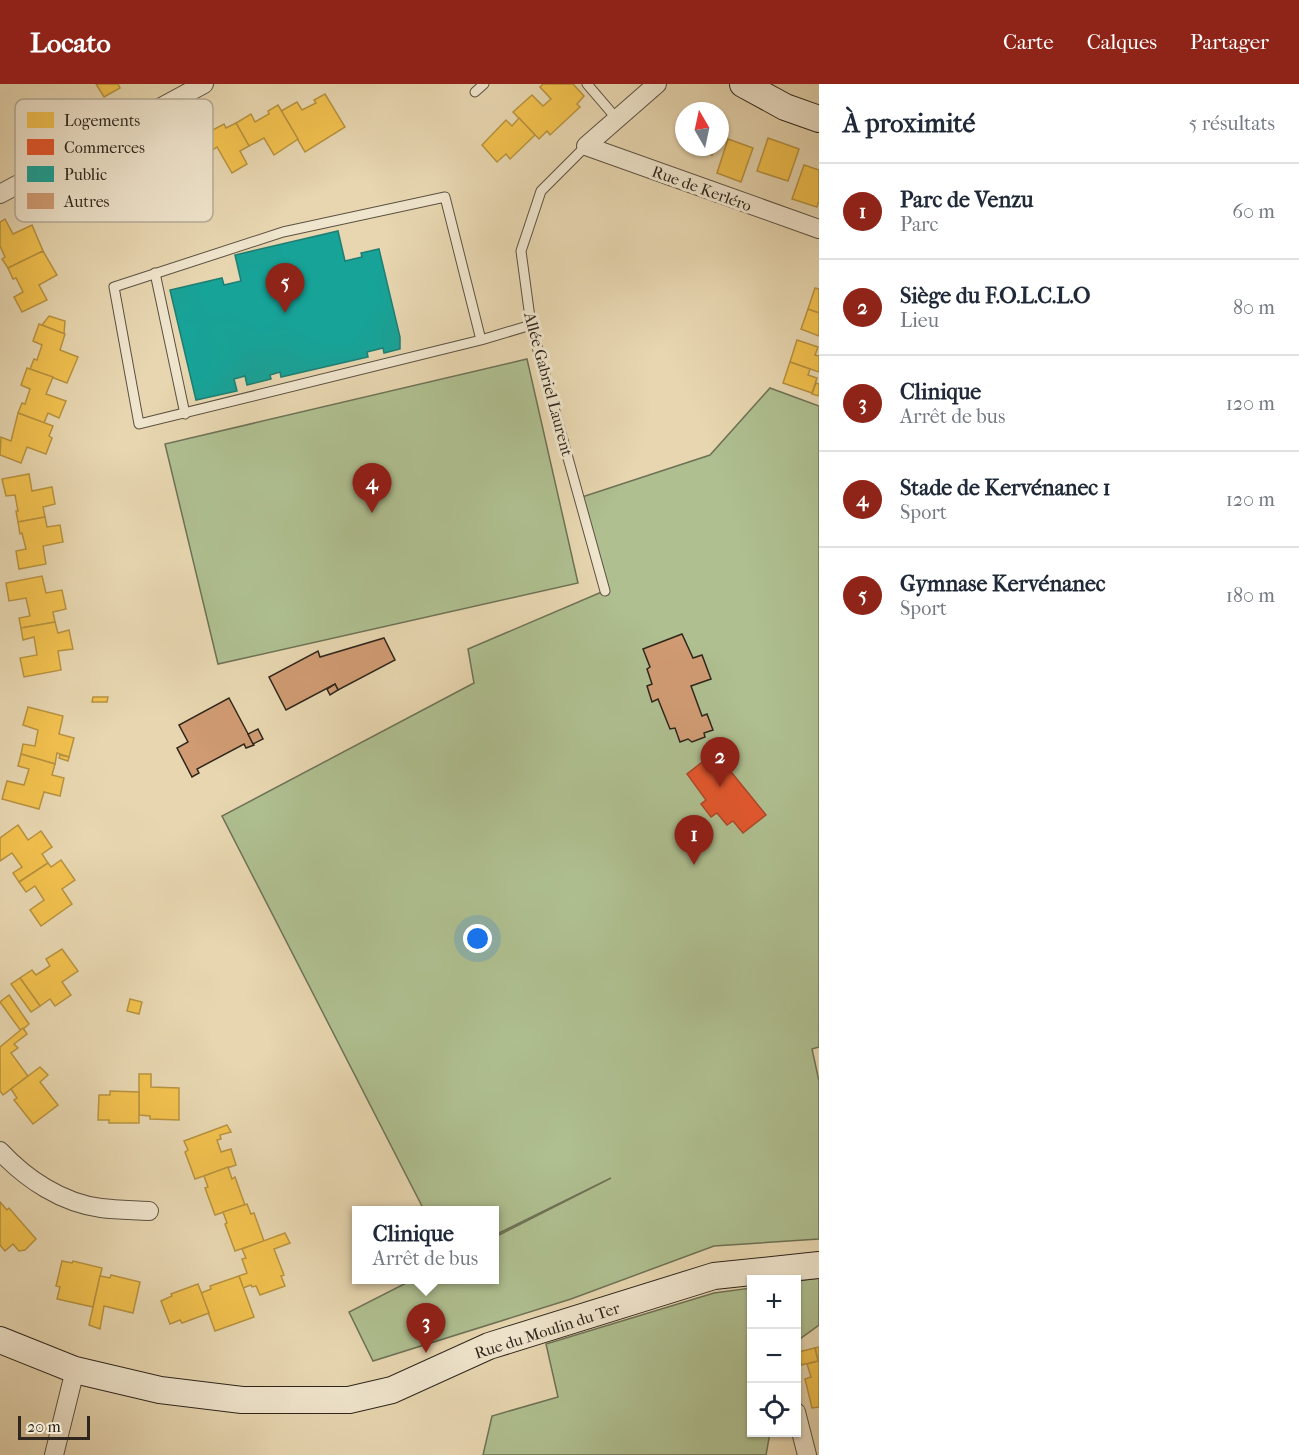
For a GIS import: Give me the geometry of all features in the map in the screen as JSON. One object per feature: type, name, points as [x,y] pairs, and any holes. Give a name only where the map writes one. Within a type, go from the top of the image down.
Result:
[{"type":"street","points":[[176,99],[204,84]]},
{"type":"street","name":"Allée Gabriel Laurent","points":[[586,146],[657,84]]},
{"type":"street","points":[[743,84],[785,107],[819,119]]},
{"type":"street","name":"Rue de Kerléro","points":[[586,146],[819,229]]},
{"type":"street","points":[[0,194],[15,186]]},
{"type":"street","points":[[0,1151],[14,1167],[56,1195],[100,1208],[149,1211]]},
{"type":"street","name":"Rue du Moulin du Ter","points":[[0,1340],[75,1370],[160,1390],[242,1400],[349,1400],[392,1390],[489,1346],[714,1276],[819,1265]]},
{"type":"street","points":[[54,1455],[75,1370]]},
{"type":"street","points":[[801,1432],[807,1455]]},
{"type":"lane","points":[[475,92],[484,84]]},
{"type":"lane","points":[[587,84],[617,119]]},
{"type":"lane","name":"Allée Gabriel Laurent","points":[[586,146],[541,191],[521,251],[531,325],[604,591]]},
{"type":"lane","points":[[481,340],[445,197],[284,232],[114,286],[139,424],[481,340],[531,325]]},
{"type":"lane","points":[[155,273],[185,414]]},
{"type":"green space","points":[[527,359],[578,583],[218,664],[165,444]]},
{"type":"green space","points":[[770,388],[819,406],[819,1047],[812,1049],[819,1081],[819,1239],[714,1246],[571,1299],[373,1361],[349,1312],[404,1284],[499,1284],[499,1235],[611,1178],[499,1233],[499,1206],[422,1206],[222,816],[474,683],[468,649],[604,591],[579,498],[710,455]]},
{"type":"green space","points":[[819,1278],[819,1325],[801,1338],[801,1329],[801,1280]]},
{"type":"green space","points":[[747,1289],[747,1437],[769,1437],[766,1455],[483,1455],[492,1416],[558,1397],[546,1344],[714,1293]]},
{"type":"building: Logements","points":[[96,84],[118,84],[120,88],[104,97]]},
{"type":"building: Logements","points":[[543,84],[573,84],[584,96],[577,104],[580,107],[550,135],[547,131],[539,139],[513,112],[532,95],[543,106],[551,99],[540,87]]},
{"type":"building: Logements","points":[[325,94],[345,127],[305,152],[281,111],[297,102],[302,110],[316,103],[314,100]]},
{"type":"building: Logements","points":[[278,105],[298,139],[274,155],[264,138],[249,146],[236,123],[251,114],[255,122],[269,114],[268,111]]},
{"type":"building: Logements","points":[[519,118],[535,135],[510,159],[506,154],[497,162],[482,145],[506,120],[512,126]]},
{"type":"building: Logements","points":[[236,123],[249,146],[240,151],[247,164],[232,173],[217,147],[213,150],[213,130],[224,124],[226,128]]},
{"type":"building: Logements","points":[[768,138],[799,149],[788,181],[757,171]]},
{"type":"building: Logements","points":[[729,139],[753,148],[741,182],[717,173],[722,156],[729,156]]},
{"type":"building: Logements","points":[[804,165],[819,170],[817,207],[792,199]]},
{"type":"building: Logements","points":[[5,219],[13,234],[32,225],[43,251],[8,268],[2,259],[5,257],[0,246],[0,222]]},
{"type":"building: Logements","points":[[43,251],[57,275],[39,285],[47,300],[22,312],[14,297],[23,292],[8,268]]},
{"type":"building: Logements","points":[[815,288],[819,289],[819,313],[808,309]]},
{"type":"building: Logements","points":[[808,309],[819,313],[819,336],[801,329]]},
{"type":"building: Logements","points":[[49,316],[65,321],[64,334],[42,325]]},
{"type":"building: Logements","points":[[39,324],[65,334],[60,350],[78,357],[67,383],[30,369],[34,359],[37,360],[42,345],[33,341]]},
{"type":"building: Logements","points":[[797,340],[818,347],[815,355],[819,356],[819,372],[790,362]]},
{"type":"building: Logements","points":[[790,362],[810,369],[808,375],[817,378],[812,393],[783,383]]},
{"type":"building: Logements","points":[[27,368],[53,377],[46,394],[66,401],[59,418],[48,413],[44,423],[18,413],[22,403],[25,404],[30,389],[21,385]]},
{"type":"building: Logements","points":[[816,383],[819,384],[819,396],[812,394]]},
{"type":"building: Logements","points":[[18,413],[53,426],[49,436],[52,438],[46,454],[27,447],[21,463],[0,455],[1,437],[11,441]]},
{"type":"building: Logements","points":[[29,474],[32,491],[52,487],[55,504],[43,507],[45,517],[18,522],[15,495],[6,496],[2,479]]},
{"type":"building: Logements","points":[[45,517],[47,527],[60,525],[63,542],[43,546],[46,564],[19,569],[16,551],[26,549],[18,522]]},
{"type":"building: Logements","points":[[42,576],[46,593],[62,590],[66,609],[53,612],[55,622],[21,628],[19,618],[30,616],[26,598],[9,601],[6,583]]},
{"type":"building: Logements","points":[[55,622],[58,633],[69,630],[73,649],[58,651],[61,670],[24,677],[20,658],[37,655],[34,637],[23,640],[21,628]]},
{"type":"building: Logements","points":[[93,697],[108,697],[107,702],[92,702]]},
{"type":"building: Logements","points":[[28,707],[63,716],[59,734],[74,738],[69,757],[57,753],[55,764],[21,754],[23,744],[35,746],[38,730],[23,725]]},
{"type":"building: Logements","points":[[21,754],[55,764],[52,775],[64,778],[60,796],[44,792],[39,809],[2,799],[7,781],[24,785],[29,769],[18,766]]},
{"type":"building: Logements","points":[[60,755],[69,757],[68,761],[59,758]]},
{"type":"building: Logements","points":[[18,825],[28,840],[41,831],[52,847],[42,854],[48,863],[19,882],[13,873],[22,867],[12,853],[0,861],[0,838]]},
{"type":"building: Logements","points":[[61,860],[75,880],[62,889],[72,904],[41,926],[30,910],[44,900],[35,886],[26,892],[19,882],[48,863],[51,867]]},
{"type":"building: Logements","points":[[62,949],[78,971],[62,982],[71,995],[55,1006],[50,999],[40,1006],[20,978],[32,970],[36,975],[50,966],[46,959]]},
{"type":"building: Logements","points":[[20,978],[40,1006],[31,1012],[11,984]]},
{"type":"building: Logements","points":[[9,995],[29,1024],[21,1031],[0,1002]]},
{"type":"building: Logements","points":[[130,999],[142,1002],[139,1014],[127,1011]]},
{"type":"building: Logements","points":[[23,1028],[27,1034],[14,1044],[18,1048],[11,1053],[28,1076],[3,1095],[0,1091],[0,1047]]},
{"type":"building: Logements","points":[[40,1067],[48,1075],[40,1082],[58,1105],[33,1124],[14,1100],[17,1098],[11,1089]]},
{"type":"building: Logements","points":[[139,1074],[151,1074],[151,1087],[179,1088],[179,1120],[150,1119],[150,1116],[139,1115]]},
{"type":"building: Logements","points":[[110,1091],[139,1092],[139,1123],[109,1123],[109,1120],[98,1120],[99,1095],[110,1095]]},
{"type":"building: Logements","points":[[227,1125],[231,1132],[220,1135],[221,1139],[217,1140],[221,1152],[231,1149],[236,1165],[195,1179],[185,1152],[188,1150],[184,1141]]},
{"type":"building: Logements","points":[[228,1167],[232,1179],[235,1177],[245,1205],[215,1215],[205,1188],[208,1187],[204,1176]]},
{"type":"building: Logements","points":[[0,1202],[7,1210],[9,1208],[36,1239],[25,1250],[19,1251],[13,1244],[5,1251],[0,1245]]},
{"type":"building: Logements","points":[[247,1204],[251,1214],[254,1213],[264,1241],[235,1251],[223,1212]]},
{"type":"building: Logements","points":[[285,1233],[290,1243],[274,1249],[284,1275],[281,1276],[285,1286],[260,1295],[256,1286],[243,1288],[239,1276],[247,1273],[242,1259],[246,1258],[242,1249]]},
{"type":"building: Logements","points":[[62,1261],[72,1263],[73,1261],[102,1268],[93,1307],[57,1299],[60,1287],[56,1286]]},
{"type":"building: Logements","points":[[111,1275],[140,1282],[133,1313],[104,1306],[100,1329],[89,1325],[100,1276],[110,1278]]},
{"type":"building: Logements","points":[[239,1276],[254,1317],[215,1331],[201,1293],[211,1289],[210,1286]]},
{"type":"building: Logements","points":[[198,1284],[209,1313],[182,1323],[180,1320],[170,1324],[161,1301],[172,1296],[171,1294]]},
{"type":"building: Logements","points":[[819,1347],[819,1407],[812,1408],[805,1379],[811,1377],[807,1364],[818,1361],[815,1348]]},
{"type":"building: Logements","points":[[815,1348],[818,1361],[801,1365],[801,1351]]},
{"type":"building: Commerces","points":[[715,752],[766,815],[743,833],[733,821],[727,825],[717,813],[711,817],[701,804],[706,800],[687,774]]},
{"type":"building: Public","points":[[338,231],[345,261],[362,257],[361,253],[379,249],[400,337],[400,349],[384,353],[383,348],[367,352],[368,357],[281,377],[280,372],[270,375],[271,379],[247,385],[245,376],[234,379],[237,391],[196,400],[170,290],[222,278],[224,285],[241,281],[235,255]]},
{"type":"building: Autres","points":[[682,634],[693,658],[702,655],[711,679],[691,686],[702,716],[707,714],[713,730],[704,733],[705,737],[692,742],[688,739],[680,742],[675,728],[670,729],[658,699],[652,702],[647,686],[652,684],[647,669],[650,667],[643,649]]},
{"type":"building: Autres","points":[[384,638],[395,660],[338,690],[335,684],[286,710],[269,677],[318,651],[320,657]]},
{"type":"building: Autres","points":[[335,684],[338,690],[330,695],[327,689]]},
{"type":"building: Autres","points":[[229,698],[254,745],[246,748],[244,744],[197,769],[199,773],[192,777],[177,748],[188,742],[179,725]]},
{"type":"building: Autres","points":[[258,729],[263,739],[253,744],[248,734]]},
{"type":"place","name":"Gymnase Kervénanec","points":[[285,313]]},
{"type":"place","name":"Stade de Kervénanec 1","points":[[372,513]]},
{"type":"place","name":"Siège du F.O.L.C.L.O","points":[[720,787]]},
{"type":"place","name":"Parc de Venzu","points":[[694,865]]},
{"type":"place","name":"Clinique","points":[[426,1353]]}]
